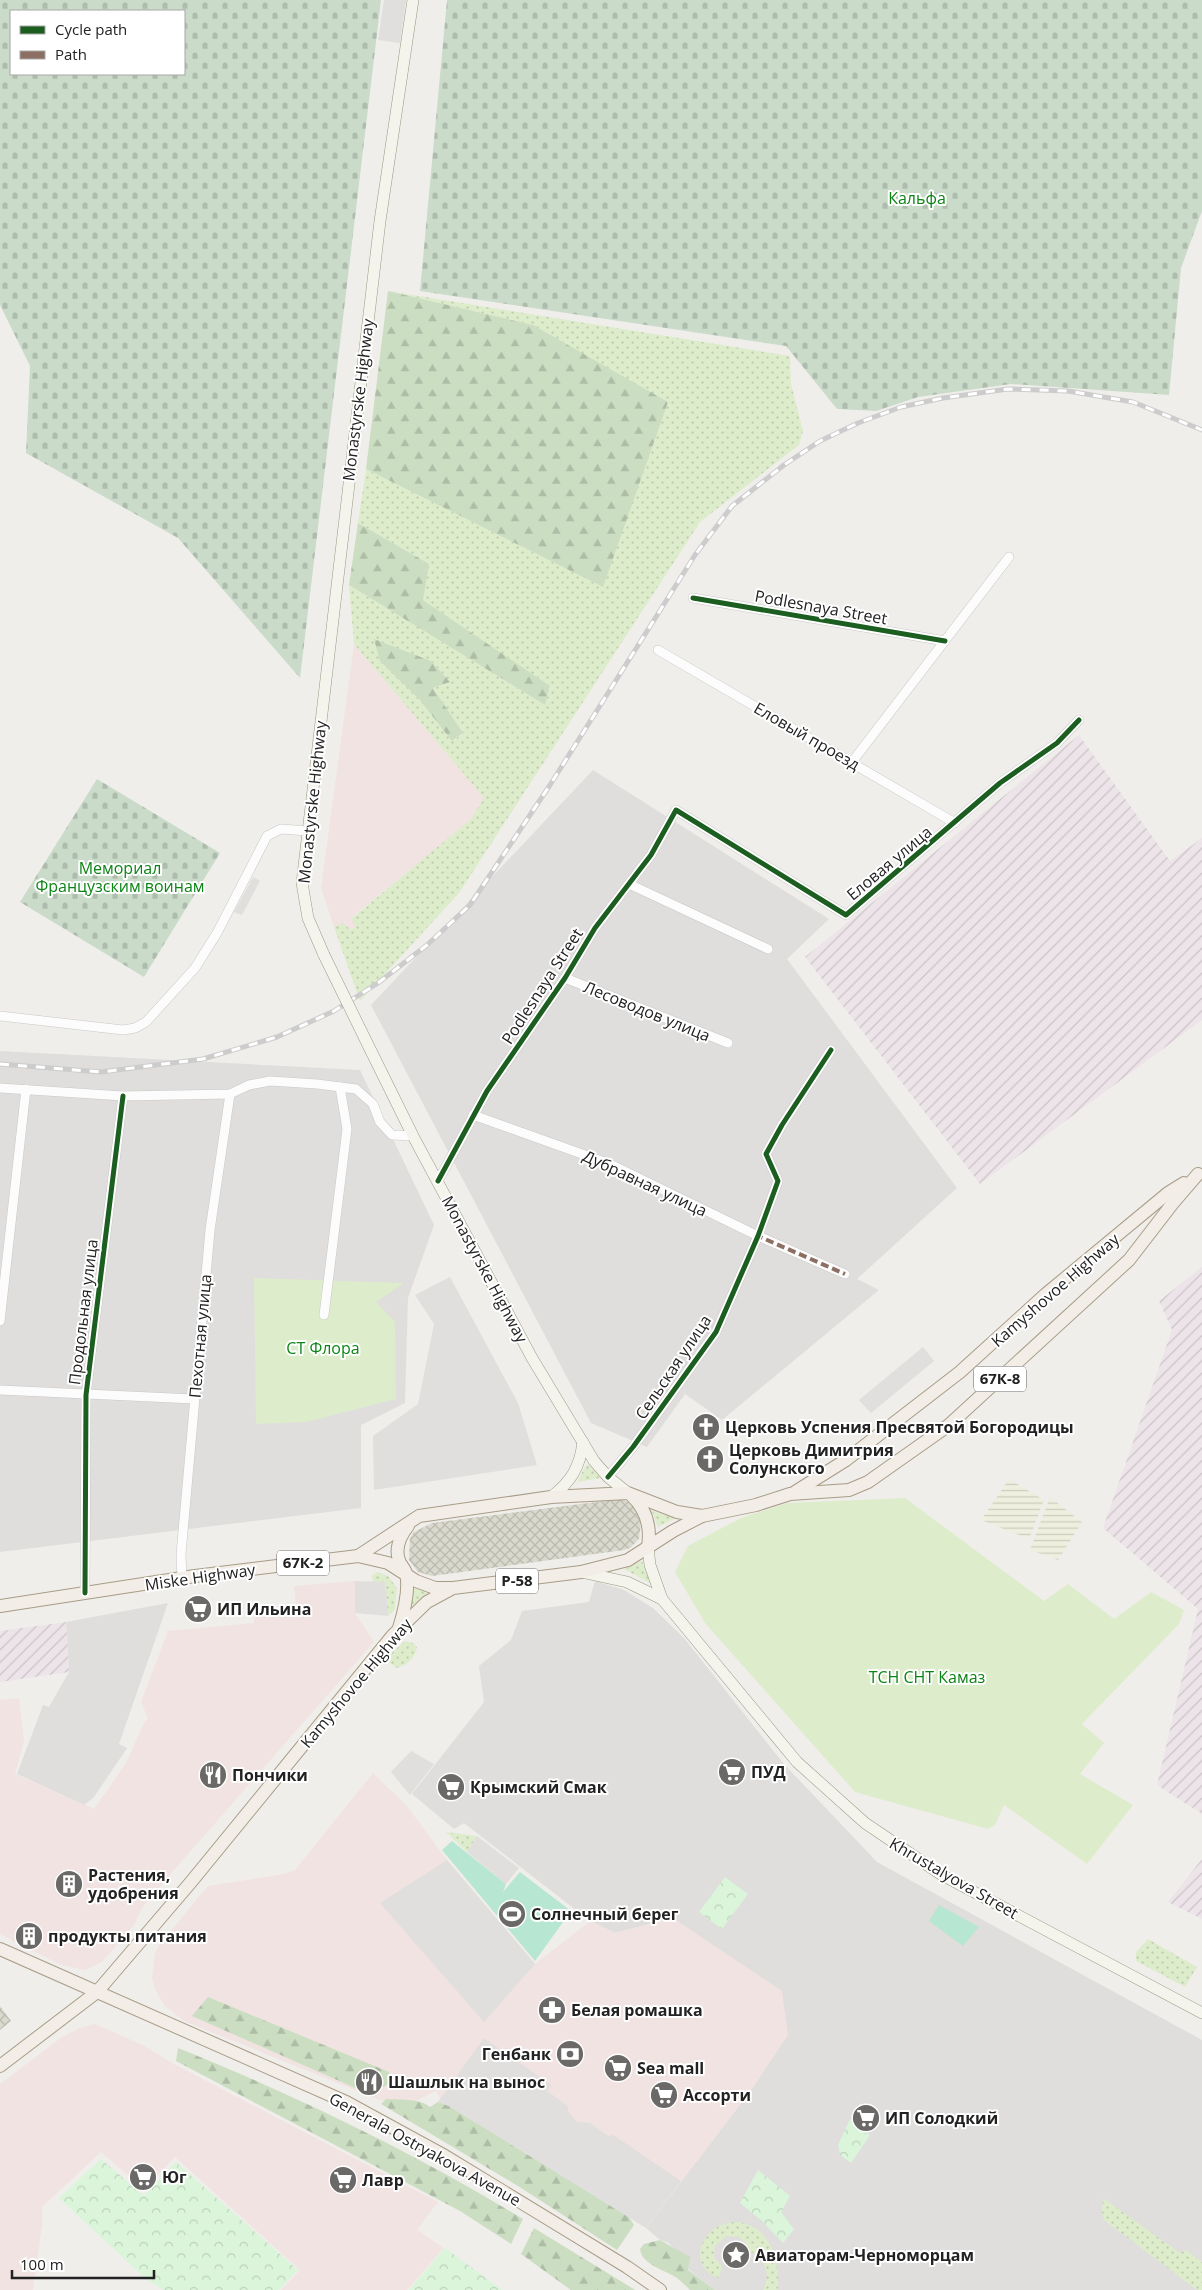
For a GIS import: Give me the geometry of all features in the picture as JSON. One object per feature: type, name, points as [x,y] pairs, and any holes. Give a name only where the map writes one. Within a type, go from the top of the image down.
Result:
[{"type":"main road","name":"Monastyrske Highway","points":[[413,0],[380,221],[302,883],[308,918],[324,955],[413,1136],[532,1358],[594,1461],[608,1477],[637,1501],[646,1517],[650,1535],[648,1547]]},
{"type":"main road","name":"Kamyshovoe Highway","points":[[0,2066],[97,1992],[191,1882],[399,1628],[427,1602],[453,1588],[581,1572],[628,1560],[702,1516],[756,1505],[790,1494],[846,1460],[960,1372],[1114,1237],[1168,1193],[1200,1173]]},
{"type":"main road","name":"Kamyshovoe Highway","points":[[790,1494],[849,1490],[868,1482],[949,1425],[1129,1260],[1172,1203],[1200,1173]]},
{"type":"main road","points":[[551,1497],[564,1487],[575,1474],[581,1459],[583,1442]]},
{"type":"main road","points":[[358,1556],[419,1516],[551,1497],[628,1493]]},
{"type":"main road","name":"67К-8","points":[[628,1493],[677,1512],[702,1516]]},
{"type":"main road","points":[[399,1628],[404,1605],[406,1572],[399,1561],[397,1550],[399,1540],[412,1520]]},
{"type":"main road","name":"Khrustalyova Street","points":[[648,1547],[650,1565],[662,1599],[796,1762],[865,1823],[942,1875],[1202,2013]]},
{"type":"main road","name":"Miske Highway","points":[[0,1606],[182,1578],[358,1556],[388,1563],[406,1572],[416,1581],[435,1588],[453,1588]]},
{"type":"main road","points":[[581,1572],[627,1582],[662,1599]]},
{"type":"main road","name":"Generala Ostryakova Avenue","points":[[0,1949],[346,2102],[445,2156],[627,2267],[660,2290]]},
{"type":"street","points":[[852,762],[1009,557]]},
{"type":"street","name":"Podlesnaya Street","points":[[693,598],[944,641]]},
{"type":"street","name":"Еловый проезд","points":[[658,650],[955,823]]},
{"type":"street","name":"Еловая улица","points":[[676,810],[846,915],[1000,783],[1057,743],[1079,720]]},
{"type":"street","name":"Podlesnaya Street","points":[[438,1181],[486,1091],[565,978],[595,928],[651,855],[676,810]]},
{"type":"street","points":[[0,1016],[123,1030],[135,1028],[146,1022],[195,968],[216,933],[267,836],[281,828],[308,831]]},
{"type":"street","points":[[629,884],[768,949]]},
{"type":"street","name":"Лесоводов улица","points":[[565,978],[728,1043]]},
{"type":"street","name":"Сельская улица","points":[[608,1477],[633,1448],[716,1332],[758,1236],[778,1181],[766,1154],[782,1125],[831,1050]]},
{"type":"street","points":[[0,1088],[123,1096],[230,1094],[249,1085],[270,1081],[340,1087],[356,1089],[373,1104],[380,1122],[392,1135],[413,1136]]},
{"type":"street","points":[[324,1315],[347,1129],[340,1087]]},
{"type":"street","points":[[0,1321],[26,1089]]},
{"type":"street","name":"Пехотная улица","points":[[182,1578],[181,1554],[210,1230],[230,1094]]},
{"type":"street","name":"Продольная улица","points":[[85,1593],[86,1395],[123,1096]]},
{"type":"street","name":"Дубравная улица","points":[[474,1115],[610,1164],[758,1236],[845,1274]]},
{"type":"street","points":[[0,1390],[194,1399]]},
{"type":"shaded area","points":[[384,0],[406,0],[400,43],[378,40]]},
{"type":"shaded area","points":[[354,644],[484,798],[472,819],[351,918],[356,926],[351,930],[343,923],[334,927],[321,888]]},
{"type":"shaded area","points":[[1079,735],[1170,861],[1202,838],[1202,1020],[980,1184],[805,957]]},
{"type":"shaded area","points":[[593,770],[829,919],[787,959],[957,1188],[857,1279],[879,1290],[722,1420],[685,1394],[647,1447],[591,1423],[371,1005]]},
{"type":"shaded area","points":[[253,877],[260,881],[242,915],[234,912]]},
{"type":"shaded area","points":[[0,1051],[360,1070],[434,1225],[408,1298],[405,1403],[361,1425],[361,1508],[0,1552]]},
{"type":"shaded area","points":[[1202,1267],[1202,1814],[1157,1785],[1198,1609],[1103,1528],[1172,1330],[1159,1301]]},
{"type":"shaded area","points":[[450,1277],[518,1403],[537,1465],[374,1490],[373,1436],[418,1404],[434,1324],[415,1295]]},
{"type":"shaded area","points":[[923,1347],[934,1361],[871,1413],[859,1400]]},
{"type":"shaded area","points":[[620,1499],[632,1503],[641,1522],[639,1539],[630,1548],[624,1550],[432,1576],[418,1572],[409,1560],[410,1538],[414,1532],[432,1523]]},
{"type":"shaded area","points":[[355,1581],[355,1613],[374,1642],[174,1870],[142,1908],[134,1925],[102,1962],[85,1970],[61,1965],[0,1934],[0,1700],[19,1698],[24,1741],[15,1774],[94,1809],[126,1763],[148,1718],[141,1702],[168,1631],[254,1623],[254,1613],[296,1607],[294,1586]]},
{"type":"shaded area","points":[[355,1581],[385,1582],[388,1616],[355,1613]]},
{"type":"shaded area","points":[[595,1581],[624,1590],[653,1608],[684,1638],[783,1763],[877,1862],[1202,2040],[1202,2290],[715,2290],[688,2269],[669,2243],[660,2240],[646,2228],[754,2086],[768,2061],[673,1918],[615,1933],[590,1921],[464,1823],[454,1829],[412,1794],[484,1702],[479,1666],[511,1640],[522,1611],[589,1602]]},
{"type":"shaded area","points":[[168,1603],[119,1744],[127,1748],[94,1797],[84,1805],[17,1774],[43,1705],[49,1707],[69,1672],[66,1622]]},
{"type":"shaded area","points":[[66,1622],[69,1672],[0,1682],[0,1631]]},
{"type":"shaded area","points":[[411,1751],[434,1764],[410,1795],[391,1772]]},
{"type":"shaded area","points":[[373,1773],[407,1806],[447,1860],[535,1964],[590,1921],[615,1933],[673,1918],[782,1991],[788,2035],[754,2086],[646,2228],[449,2106],[438,2102],[440,2098],[436,2091],[416,2101],[386,2099],[382,2101],[184,2021],[164,2005],[155,1989],[152,1978],[155,1953],[159,1945],[208,1886],[284,1874],[295,1870]]},
{"type":"shaded area","points":[[477,1836],[519,1868],[506,1884],[467,1852]]},
{"type":"shaded area","points":[[1202,1859],[1202,1919],[1168,1902]]},
{"type":"shaded area","points":[[447,1860],[535,1964],[484,2022],[380,1903]]},
{"type":"shaded area","points":[[614,1902],[628,1913],[617,1926],[603,1916]]},
{"type":"shaded area","points":[[0,2006],[11,2021],[0,2030]]},
{"type":"shaded area","points":[[95,2024],[143,2045],[172,2063],[438,2202],[417,2230],[444,2248],[407,2290],[281,2290],[300,2270],[175,2157],[144,2189],[101,2152],[42,2207],[42,2225],[33,2290],[0,2290],[0,2084],[62,2037],[80,2028]]},
{"type":"shaded area","points":[[484,2038],[551,2085],[547,2091],[568,2106],[568,2111],[577,2122],[590,2123],[610,2137],[612,2134],[681,2181],[646,2228],[449,2106],[438,2102]]},
{"type":"green space","points":[[0,0],[381,0],[300,678],[178,538],[26,453],[30,366],[0,305]]},
{"type":"green space","name":"Кальфа","points":[[447,0],[1202,0],[1202,211],[1181,268],[1169,395],[1011,384],[918,397],[876,411],[837,409],[786,346],[420,291]]},
{"type":"green space","points":[[388,291],[790,356],[791,384],[803,431],[799,445],[700,522],[459,893],[360,1001],[334,927],[343,923],[351,930],[356,926],[351,919],[471,819],[484,798],[354,644],[349,585],[545,705],[550,687],[423,600],[428,564],[358,523],[366,469],[603,587],[533,325]],"holes":[[[431,661],[450,682],[433,688],[463,733],[453,741],[419,699]]]},
{"type":"green space","points":[[388,291],[533,325],[668,402],[603,587],[366,469]]},
{"type":"green space","points":[[358,523],[429,564],[423,600],[550,686],[545,705],[349,585]]},
{"type":"green space","points":[[374,639],[431,661],[450,682],[433,688],[463,733],[452,741],[419,699],[380,661]]},
{"type":"green space","name":"Мемориал Французским воинам","points":[[97,779],[220,853],[144,977],[20,902]]},
{"type":"green space","name":"СТ Флора","points":[[254,1278],[404,1283],[376,1302],[395,1322],[396,1399],[306,1422],[256,1424]]},
{"type":"green space","points":[[587,1464],[601,1478],[577,1482]]},
{"type":"green space","points":[[1009,1479],[1044,1500],[1029,1539],[981,1520]]},
{"type":"green space","points":[[1050,1497],[1082,1522],[1058,1560],[1030,1550]]},
{"type":"green space","name":"ТСН СНТ Камаз","points":[[905,1498],[1044,1601],[1068,1584],[1114,1619],[1151,1592],[1184,1610],[1179,1624],[1082,1724],[1104,1743],[1080,1774],[1133,1805],[1087,1864],[1004,1805],[995,1825],[988,1829],[855,1792],[705,1623],[675,1572],[688,1546],[741,1518],[788,1503]]},
{"type":"green space","points":[[652,1511],[676,1518],[658,1527]]},
{"type":"green space","points":[[642,1561],[652,1584],[624,1569]]},
{"type":"green space","points":[[378,1572],[388,1576],[397,1588],[395,1609],[388,1616],[385,1583],[373,1582],[372,1575]]},
{"type":"green space","points":[[413,1587],[429,1592],[411,1607]]},
{"type":"green space","points":[[405,1641],[413,1643],[417,1647],[416,1651],[410,1661],[396,1668],[385,1659]]},
{"type":"green space","points":[[446,1832],[477,1836],[467,1852]]},
{"type":"green space","name":"Солнечный берег","points":[[452,1841],[506,1884],[503,1892],[520,1872],[571,1911],[535,1961],[442,1850]]},
{"type":"green space","points":[[725,1877],[748,1894],[722,1929],[699,1912]]},
{"type":"green space","points":[[939,1905],[979,1927],[963,1946],[929,1921]]},
{"type":"green space","points":[[1148,1939],[1197,1967],[1185,1987],[1136,1961],[1136,1952]]},
{"type":"green space","points":[[208,1997],[389,2072],[391,2083],[383,2087],[362,2091],[192,2016]]},
{"type":"green space","points":[[178,2048],[354,2126],[481,2194],[523,2219],[511,2244],[460,2211],[176,2061]]},
{"type":"green space","points":[[386,2099],[415,2101],[430,2107],[438,2102],[449,2106],[629,2217],[634,2225],[617,2250],[518,2186],[381,2104]]},
{"type":"green space","points":[[850,2119],[870,2135],[851,2163],[840,2155],[838,2145]]},
{"type":"green space","points":[[101,2159],[144,2196],[176,2162],[298,2270],[279,2290],[163,2290],[145,2278],[59,2198]]},
{"type":"green space","points":[[758,2170],[790,2196],[781,2212],[794,2229],[783,2243],[762,2221],[740,2203]]},
{"type":"green space","points":[[1103,2198],[1180,2253],[1186,2250],[1202,2262],[1202,2290],[1197,2290],[1104,2220],[1102,2212]]},
{"type":"green space","points":[[739,2222],[750,2225],[759,2231],[771,2247],[777,2268],[778,2290],[763,2290],[767,2278],[765,2267],[754,2253],[748,2250],[747,2244],[740,2237],[726,2236],[715,2246],[714,2257],[722,2267],[719,2278],[708,2272],[702,2264],[700,2255],[702,2245],[707,2236],[715,2228],[726,2223]]},
{"type":"green space","points":[[534,2228],[635,2290],[571,2290],[521,2254]]},
{"type":"green space","points":[[660,2240],[690,2257],[688,2270],[715,2290],[690,2290],[677,2278],[649,2263],[642,2255],[640,2249],[644,2244]]},
{"type":"green space","points":[[445,2248],[502,2290],[409,2290]]},
{"type":"railway","points":[[0,1064],[101,1072],[203,1059],[277,1037],[334,1011],[378,983],[427,945],[470,905],[550,785],[695,555],[732,506],[784,465],[820,441],[858,423],[901,407],[943,398],[1008,389],[1068,391],[1133,402],[1202,430]]},
{"type":"marked path","points":[[759,1233],[758,1236],[845,1274]]},
{"type":"cycle path","points":[[693,598],[945,641]]},
{"type":"cycle path","points":[[438,1181],[487,1091],[565,978],[595,928],[651,855],[676,810],[846,915],[1000,783],[1057,743],[1079,720]]},
{"type":"cycle path","points":[[608,1477],[633,1447],[716,1332],[758,1236],[778,1181],[766,1154],[782,1125],[831,1050]]},
{"type":"cycle path","points":[[85,1593],[86,1395],[123,1096]]},
{"type":"place","name":"Церковь Успения Пресвятой Богородицы","points":[[706,1427]]},
{"type":"place","name":"Церковь Димитрия Солунского","points":[[710,1459]]},
{"type":"place","name":"ИП Ильина","points":[[198,1609]]},
{"type":"place","name":"ПУД","points":[[732,1772]]},
{"type":"place","name":"Пончики","points":[[213,1775]]},
{"type":"place","name":"Крымский Смак","points":[[451,1787]]},
{"type":"place","name":"Растения, удобрения","points":[[69,1884]]},
{"type":"place","name":"Солнечный берег","points":[[512,1914]]},
{"type":"place","name":"продукты питания","points":[[29,1936]]},
{"type":"place","name":"Белая ромашка","points":[[552,2010]]},
{"type":"place","name":"Генбанк","points":[[570,2054]]},
{"type":"place","name":"Sea mall","points":[[618,2068]]},
{"type":"place","name":"Шашлык на вынос","points":[[369,2082]]},
{"type":"place","name":"Ассорти","points":[[664,2095]]},
{"type":"place","name":"ИП Солодкий","points":[[866,2118]]},
{"type":"place","name":"Юг","points":[[143,2177]]},
{"type":"place","name":"Лавр","points":[[343,2180]]},
{"type":"place","name":"Авиаторам-Черноморцам","points":[[736,2255]]}]
